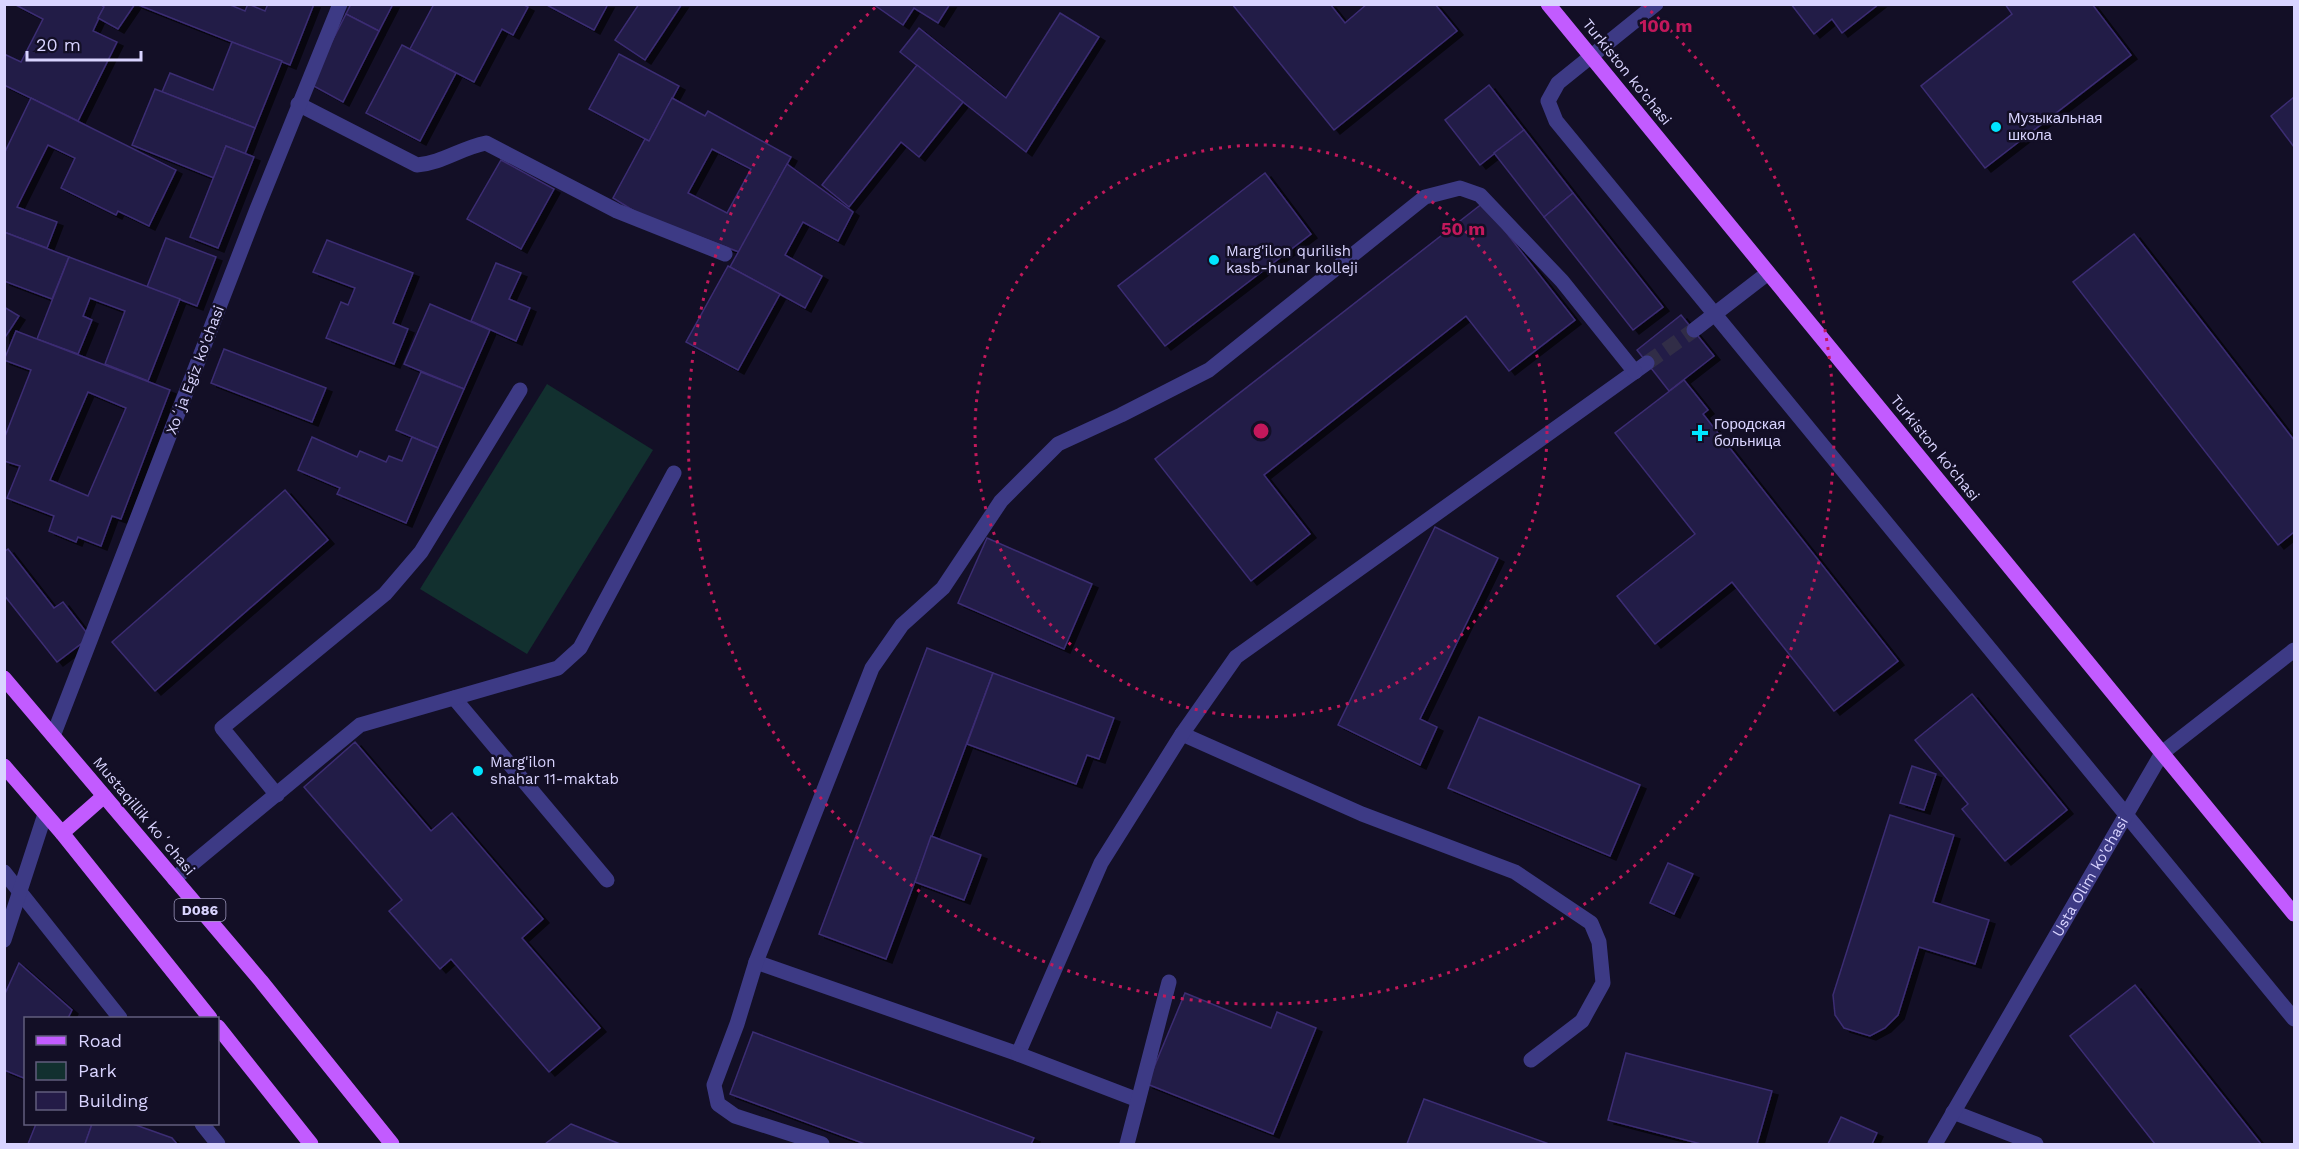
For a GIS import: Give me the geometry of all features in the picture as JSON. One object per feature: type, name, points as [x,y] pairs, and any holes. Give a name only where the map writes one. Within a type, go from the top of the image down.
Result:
[{"type":"main road","name":"Turkiston ko’chasi","points":[[1548,4],[2295,914]]},
{"type":"main road","name":"Mustaqillik koʻchasi","points":[[4,678],[174,879],[392,1144]]},
{"type":"main road","points":[[4,766],[62,833],[209,1017]]},
{"type":"main road","points":[[62,833],[104,796]]},
{"type":"main road","points":[[219,1028],[311,1144]]},
{"type":"street","name":"Xoʻja Egiz ko'chasi","points":[[53,736],[298,104],[340,4]]},
{"type":"street","points":[[1656,4],[1558,83],[1548,101],[1556,121],[2295,1019]]},
{"type":"street","points":[[298,104],[417,165],[435,163],[468,146],[486,143],[617,211],[724,254]]},
{"type":"street","points":[[822,1144],[735,1116],[718,1104],[714,1085],[737,1024],[756,962],[872,668],[902,625],[943,588],[1001,501],[1058,444],[1209,370],[1425,196],[1460,188],[1480,195],[1641,367],[1236,657],[1182,734],[1101,863],[1018,1054]]},
{"type":"street","points":[[1694,330],[1768,273]]},
{"type":"street","points":[[277,795],[222,728],[384,594],[421,552],[520,390]]},
{"type":"street","points":[[174,879],[360,725],[558,668],[580,648],[674,473]]},
{"type":"street","name":"Usta Olim ko'chasi","points":[[1935,1144],[2162,753],[2295,650]]},
{"type":"street","points":[[454,698],[607,880]]},
{"type":"street","points":[[1182,734],[1362,814],[1515,872],[1592,923],[1599,942],[1603,983],[1582,1021],[1531,1060]]},
{"type":"street","points":[[4,940],[45,814]]},
{"type":"street","points":[[4,872],[119,1017]]},
{"type":"street","points":[[756,962],[1018,1054],[1138,1100]]},
{"type":"street","points":[[1127,1144],[1169,981]]},
{"type":"street","points":[[1953,1112],[2036,1144]]},
{"type":"street","points":[[203,1125],[218,1144]]},
{"type":"green space","points":[[547,384],[653,450],[527,654],[420,589]]},
{"type":"building","points":[[14,4],[100,4],[104,7],[93,31],[117,42],[78,121],[4,85],[4,54],[21,62],[43,19]]},
{"type":"building","points":[[100,4],[135,4],[118,29],[98,18],[104,7]]},
{"type":"building","points":[[136,4],[228,4],[245,11],[248,4],[265,11],[268,4],[314,4],[290,65]]},
{"type":"building","points":[[351,4],[393,4],[379,31],[346,14]]},
{"type":"building","points":[[434,4],[522,4],[528,7],[513,35],[502,29],[474,82],[410,49]]},
{"type":"building","points":[[545,4],[608,4],[594,30]]},
{"type":"building","points":[[639,4],[682,4],[645,60],[615,40]]},
{"type":"building","points":[[873,4],[950,4],[938,23],[914,8],[903,25]]},
{"type":"building","points":[[1232,4],[1330,4],[1345,23],[1367,4],[1435,4],[1457,31],[1334,130]]},
{"type":"building","points":[[1791,4],[1879,4],[1842,33],[1832,19],[1814,34]]},
{"type":"building","name":"Музыкальная школа","points":[[2005,4],[2092,4],[2131,55],[1985,168],[1921,86],[2012,14]]},
{"type":"building","points":[[1060,13],[1099,37],[1026,152],[900,52],[919,28],[1006,98]]},
{"type":"building","points":[[346,14],[379,31],[343,102],[310,84]]},
{"type":"building","points":[[232,42],[282,61],[255,128],[162,92],[170,73],[213,90]]},
{"type":"building","points":[[402,45],[456,73],[420,141],[366,113]]},
{"type":"building","points":[[619,54],[679,86],[649,141],[589,109]]},
{"type":"building","points":[[917,65],[963,102],[919,157],[901,142],[849,207],[822,185]]},
{"type":"building","points":[[1489,85],[1524,130],[1480,165],[1445,120]]},
{"type":"building","points":[[155,89],[255,128],[245,154],[226,146],[214,178],[132,145]]},
{"type":"building","points":[[2294,97],[2294,147],[2271,116]]},
{"type":"building","points":[[31,98],[176,170],[149,226],[118,211],[116,215],[61,188],[75,158],[48,145],[17,207],[57,222],[47,248],[4,232],[4,154]]},
{"type":"building","points":[[672,98],[705,116],[708,111],[791,157],[739,252],[639,214],[613,198],[645,139],[649,141]],"holes":[[[712,149],[751,169],[727,213],[688,193]]]},
{"type":"building","points":[[1524,130],[1573,193],[1544,217],[1494,153]]},
{"type":"building","points":[[226,146],[254,157],[218,248],[190,237]]},
{"type":"building","points":[[501,160],[554,189],[521,249],[467,219]]},
{"type":"building","points":[[787,164],[853,212],[838,241],[803,222],[785,255],[822,276],[805,308],[730,267]]},
{"type":"building","name":"Marg'ilon qurilish kasb-hunar kolleji","points":[[1265,173],[1311,234],[1165,346],[1118,286]]},
{"type":"building","points":[[1573,193],[1663,307],[1633,330],[1544,217]]},
{"type":"building","points":[[1483,203],[1575,320],[1509,371],[1466,316],[1264,475],[1310,534],[1251,581],[1155,459]]},
{"type":"building","points":[[4,232],[69,257],[52,299],[4,281]]},
{"type":"building","points":[[2134,234],[2294,440],[2294,532],[2278,545],[2073,282]]},
{"type":"building","points":[[166,238],[216,257],[197,306],[147,287]]},
{"type":"building","points":[[327,240],[413,273],[393,323],[408,329],[394,364],[326,338],[341,302],[348,305],[355,288],[313,272]]},
{"type":"building","points":[[69,257],[180,299],[148,381],[105,364],[125,311],[90,298],[83,316],[92,320],[78,354],[37,339]]},
{"type":"building","points":[[496,263],[521,273],[509,299],[530,308],[516,341],[471,321]]},
{"type":"building","points":[[728,266],[780,294],[738,370],[686,342]]},
{"type":"building","points":[[430,304],[490,330],[464,389],[404,364]]},
{"type":"building","points":[[4,307],[19,316],[4,339]]},
{"type":"building","points":[[1681,315],[1714,356],[1669,391],[1637,350]]},
{"type":"building","points":[[16,331],[170,390],[121,519],[112,516],[101,546],[78,537],[76,542],[49,531],[54,516],[7,498],[20,466],[4,461],[4,439],[31,370],[4,360]],"holes":[[[88,392],[126,408],[88,496],[50,480]]]},
{"type":"building","points":[[224,349],[326,388],[312,422],[211,383]]},
{"type":"building","points":[[421,372],[464,389],[438,448],[396,430]]},
{"type":"building","points":[[1684,380],[1708,410],[1703,414],[1898,661],[1834,711],[1732,582],[1655,644],[1617,596],[1695,534],[1615,433]]},
{"type":"building","points":[[312,437],[357,457],[360,451],[386,462],[389,456],[402,461],[412,437],[438,448],[406,523],[337,494],[340,488],[298,470]]},
{"type":"building","points":[[285,490],[328,540],[155,691],[112,642]]},
{"type":"building","points":[[1435,527],[1498,558],[1420,719],[1437,727],[1420,765],[1338,725]]},
{"type":"building","points":[[987,538],[1092,584],[1064,649],[958,603]]},
{"type":"building","points":[[8,549],[54,608],[63,602],[90,637],[57,662],[4,595],[4,552]]},
{"type":"building","points":[[927,648],[993,673],[886,959],[819,934]]},
{"type":"building","points":[[993,673],[1114,718],[1099,759],[1087,755],[1076,784],[967,744]]},
{"type":"building","points":[[1972,694],[2067,810],[2005,861],[1962,809],[1968,804],[1915,740]]},
{"type":"building","points":[[1479,717],[1640,785],[1610,856],[1448,788]]},
{"type":"building","points":[[355,742],[431,831],[452,813],[543,919],[522,938],[600,1028],[549,1072],[451,959],[440,969],[389,911],[402,900],[304,787]]},
{"type":"building","points":[[1912,766],[1936,774],[1924,810],[1900,803]]},
{"type":"building","points":[[1890,815],[1954,835],[1933,902],[1989,920],[1975,964],[1919,947],[1898,1015],[1885,1028],[1870,1036],[1844,1028],[1835,1015],[1833,995]]},
{"type":"building","points":[[931,836],[981,855],[964,900],[915,882]]},
{"type":"building","points":[[1668,863],[1693,874],[1674,914],[1650,903]]},
{"type":"building","points":[[19,963],[72,1010],[68,1017],[24,1017],[24,1078],[4,1070],[4,996]]},
{"type":"building","points":[[2135,985],[2261,1144],[2155,1144],[2070,1036]]},
{"type":"building","points":[[1185,993],[1271,1028],[1277,1012],[1316,1028],[1273,1134],[1147,1084]]},
{"type":"building","points":[[753,1032],[1034,1138],[1031,1144],[865,1144],[730,1094]]},
{"type":"building","points":[[1626,1053],[1772,1091],[1757,1144],[1701,1144],[1608,1120]]},
{"type":"building","points":[[1424,1099],[1549,1144],[1407,1144]]},
{"type":"building","points":[[1841,1117],[1877,1133],[1872,1144],[1828,1144]]},
{"type":"building","points":[[571,1124],[620,1144],[545,1144]]},
{"type":"building","points":[[36,1125],[92,1125],[85,1144],[28,1144]]},
{"type":"building","points":[[92,1125],[136,1125],[172,1138],[177,1144],[85,1144]]},
{"type":"tunnel","points":[[1647,363],[1694,330]]},
{"type":"place","name":"Музыкальная школа","points":[[1996,127]]},
{"type":"place","name":"Marg'ilon qurilish kasb-hunar kolleji","points":[[1214,260]]},
{"type":"place","name":"Городская больница","points":[[1700,433]]},
{"type":"place","name":"Marg'ilon shahar 11-maktab","points":[[478,771]]}]
